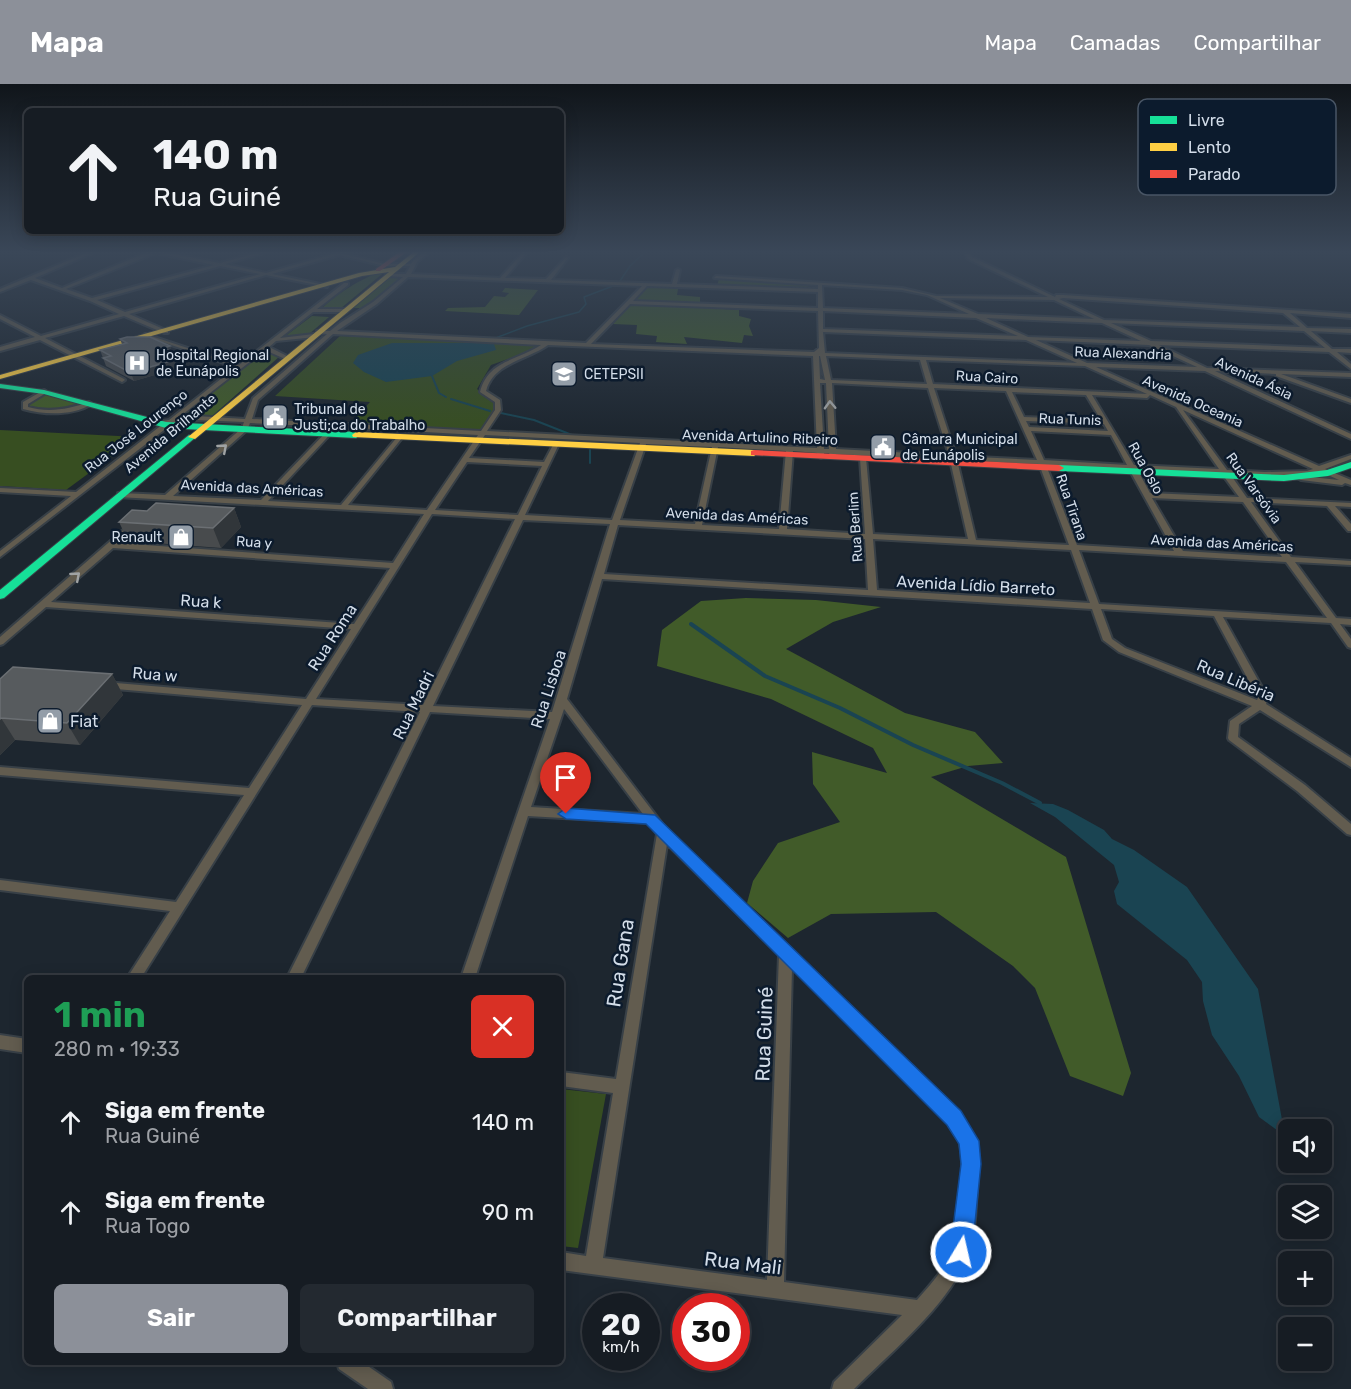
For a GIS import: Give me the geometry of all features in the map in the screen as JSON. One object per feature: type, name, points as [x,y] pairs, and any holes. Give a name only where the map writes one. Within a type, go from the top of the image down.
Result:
[{"type":"street","points":[[117,312],[157,334],[240,368]]},
{"type":"street","points":[[0,348],[135,312]]},
{"type":"street","points":[[0,378],[232,312]]},
{"type":"street","name":"Rua José Lourenço","points":[[0,555],[165,423],[314,312]]},
{"type":"street","name":"Avenida Brilhante","points":[[0,596],[287,358],[321,333],[343,312]]},
{"type":"street","points":[[159,504],[245,425],[257,396],[321,333],[359,312]]},
{"type":"street","points":[[588,344],[619,312]]},
{"type":"street","points":[[820,312],[820,330],[829,382],[826,454]]},
{"type":"street","points":[[848,312],[1351,329]]},
{"type":"street","name":"Avenida Oceania","points":[[965,312],[1351,484]]},
{"type":"street","name":"Avenida Ásia","points":[[1084,312],[1351,437]]},
{"type":"street","points":[[1285,312],[1351,367]]},
{"type":"street","points":[[1296,312],[1351,316]]},
{"type":"street","points":[[0,317],[122,380]]},
{"type":"street","points":[[1075,320],[1079,327]]},
{"type":"street","points":[[0,328],[15,324]]},
{"type":"street","points":[[820,330],[1351,351]]},
{"type":"street","name":"Rua Alexandria","points":[[276,340],[321,333],[816,354],[823,351],[922,358],[1351,375]]},
{"type":"street","points":[[1084,334],[1089,340]]},
{"type":"street","name":"Rua Roma","points":[[136,975],[395,566],[498,410],[498,401],[485,395],[482,389],[496,369],[510,360],[535,352],[549,342]]},
{"type":"street","points":[[266,348],[287,358]]},
{"type":"street","points":[[816,354],[826,454]]},
{"type":"street","points":[[922,358],[953,460],[972,541]]},
{"type":"street","points":[[1267,372],[1351,401]]},
{"type":"street","name":"Rua Cairo","points":[[818,381],[1154,396]]},
{"type":"street","name":"Avenida Artulino Ribeiro","points":[[0,386],[45,392],[165,423],[245,425],[1297,478],[1351,465]]},
{"type":"street","name":"Rua Tirana","points":[[1010,391],[1043,465],[1105,635]]},
{"type":"street","points":[[45,392],[25,403],[25,408],[76,410],[89,404]]},
{"type":"street","name":"Rua Oslo","points":[[1088,394],[1113,432],[1180,554]]},
{"type":"street","name":"Rua Varsóvia","points":[[1177,407],[1351,645]]},
{"type":"street","name":"Rua Tunis","points":[[1021,420],[1106,422]]},
{"type":"street","name":"Rua Tunis","points":[[1026,429],[1113,432]]},
{"type":"street","points":[[264,501],[331,430]]},
{"type":"street","name":"Avenida Artulino Ribeiro","points":[[331,430],[400,437],[478,438],[556,444],[642,446]]},
{"type":"street","points":[[343,507],[400,437]]},
{"type":"street","name":"Rua Madri","points":[[295,975],[556,444]]},
{"type":"street","name":"Rua Lisboa","points":[[469,975],[562,699],[615,522],[642,446]]},
{"type":"street","points":[[698,527],[715,449]]},
{"type":"street","points":[[783,532],[789,452]]},
{"type":"street","name":"Avenida Artulino Ribeiro","points":[[826,454],[863,458],[953,460]]},
{"type":"street","name":"Avenida Artulino Ribeiro","points":[[1227,474],[1293,474],[1324,471],[1351,457]]},
{"type":"street","name":"Rua Berlim","points":[[863,458],[871,536],[873,594]]},
{"type":"street","points":[[464,460],[547,464]]},
{"type":"street","points":[[1297,478],[1351,484]]},
{"type":"street","points":[[0,490],[78,494]]},
{"type":"street","name":"Avenida das Américas","points":[[121,495],[264,501],[429,513],[972,541],[1351,564]]},
{"type":"street","points":[[1147,495],[1351,506]]},
{"type":"street","points":[[1329,504],[1351,529]]},
{"type":"street","points":[[0,642],[143,518]]},
{"type":"street","name":"Rua y","points":[[112,545],[395,566]]},
{"type":"street","name":"Avenida Lídio Barreto","points":[[599,576],[1351,622]]},
{"type":"street","name":"Rua k","points":[[44,604],[357,627]]},
{"type":"street","points":[[1217,614],[1262,702],[1234,723],[1233,738],[1301,788],[1351,831]]},
{"type":"street","name":"Rua Libéria","points":[[1105,635],[1113,645],[1122,650],[1262,702],[1351,763]]},
{"type":"street","name":"Rua w","points":[[93,684],[308,702],[556,716]]},
{"type":"street","points":[[562,699],[650,819],[954,1118],[968,1141],[971,1164],[961,1252],[954,1268],[920,1309],[841,1389]]},
{"type":"street","points":[[0,771],[252,792]]},
{"type":"street","points":[[523,811],[650,819]]},
{"type":"street","name":"Rua Gana","points":[[593,1266],[663,833]]},
{"type":"street","points":[[0,885],[178,907]]},
{"type":"street","name":"Rua Guiné","points":[[775,1288],[786,952]]},
{"type":"street","points":[[0,1042],[24,1046]]},
{"type":"street","points":[[564,1079],[621,1087]]},
{"type":"street","name":"Rua Mali","points":[[564,1261],[920,1309]]},
{"type":"street","points":[[350,1365],[384,1389]]},
{"type":"green space","points":[[462,312],[521,312],[519,315]]},
{"type":"green space","points":[[623,312],[739,312],[739,316],[751,319],[749,326],[753,336],[744,335],[742,343],[684,337],[687,344],[656,342],[657,336],[636,334],[637,325],[613,324]]},
{"type":"green space","points":[[312,316],[329,317],[309,334],[284,337]]},
{"type":"green space","points":[[340,336],[540,344],[533,350],[491,365],[477,389],[499,408],[480,431],[349,425],[370,402],[275,396]]},
{"type":"green space","points":[[267,350],[280,356],[211,417],[184,415]]},
{"type":"green space","points":[[45,394],[80,404],[62,410],[29,407],[27,404]]},
{"type":"green space","points":[[0,430],[138,437],[66,490],[0,486]]},
{"type":"green space","points":[[746,598],[816,600],[881,607],[833,622],[786,649],[905,713],[975,732],[1003,763],[968,766],[931,777],[1066,857],[1131,1073],[1123,1096],[1070,1076],[1035,988],[1013,966],[936,912],[831,914],[788,938],[747,903],[753,881],[778,843],[840,822],[813,784],[812,752],[887,773],[873,748],[771,699],[657,666],[662,630],[701,601]]},
{"type":"green space","points":[[564,1089],[606,1094],[578,1248],[564,1246]]},
{"type":"water","points":[[392,343],[486,343],[494,344],[496,350],[457,361],[432,376],[386,382],[364,372],[353,363],[358,355]]},
{"type":"water","points":[[1030,803],[1053,804],[1068,810],[1104,830],[1112,839],[1134,850],[1187,887],[1258,989],[1282,1119],[1278,1119],[1278,1131],[1259,1117],[1239,1076],[1212,1035],[1203,1001],[1202,982],[1187,960],[1117,904],[1114,891],[1119,882],[1114,865],[1055,817]]},
{"type":"building","name":"Hospital Regional de Eunápolis","points":[[150,337],[170,346],[164,348],[183,357],[131,373],[103,358],[111,356],[100,350],[127,343],[120,339]]},
{"type":"building","points":[[156,503],[234,508],[213,528],[119,522],[132,510],[147,511]]},
{"type":"building","points":[[13,667],[112,674],[67,723],[0,719],[0,679]]},
{"type":"waterway","points":[[493,339],[527,326],[579,312]]},
{"type":"waterway","points":[[432,376],[439,393],[446,397]]},
{"type":"waterway","points":[[451,399],[490,411]]},
{"type":"waterway","points":[[501,413],[534,420],[577,437]]},
{"type":"waterway","points":[[590,450],[590,463]]},
{"type":"waterway","points":[[691,624],[765,676],[840,708],[913,745],[1002,783],[1040,803]]},
{"type":"traffic: fast","points":[[0,386],[44,392],[166,425],[356,435]]},
{"type":"traffic: fast","points":[[0,596],[192,437]]},
{"type":"traffic: fast","points":[[1059,468],[1284,478],[1328,473],[1351,465]]},
{"type":"traffic: slow","points":[[0,377],[228,312]]},
{"type":"traffic: slow","points":[[192,437],[344,312]]},
{"type":"traffic: slow","points":[[356,435],[754,453]]},
{"type":"traffic: jam","points":[[754,453],[1059,468]]},
{"type":"place","name":"Hospital Regional de Eunápolis","points":[[137,363]]},
{"type":"place","name":"CETEPSII","points":[[564,374]]},
{"type":"place","name":"Tribunal de Justi;ca do Trabalho","points":[[275,417]]},
{"type":"place","name":"Câmara Municipal de Eunápolis","points":[[883,447]]},
{"type":"place","name":"Renault","points":[[181,537]]},
{"type":"place","name":"Fiat","points":[[50,721]]},
{"type":"route","points":[[566,814],[650,819],[937,1104],[954,1118],[968,1141],[971,1164],[965,1233],[961,1252]]}]
